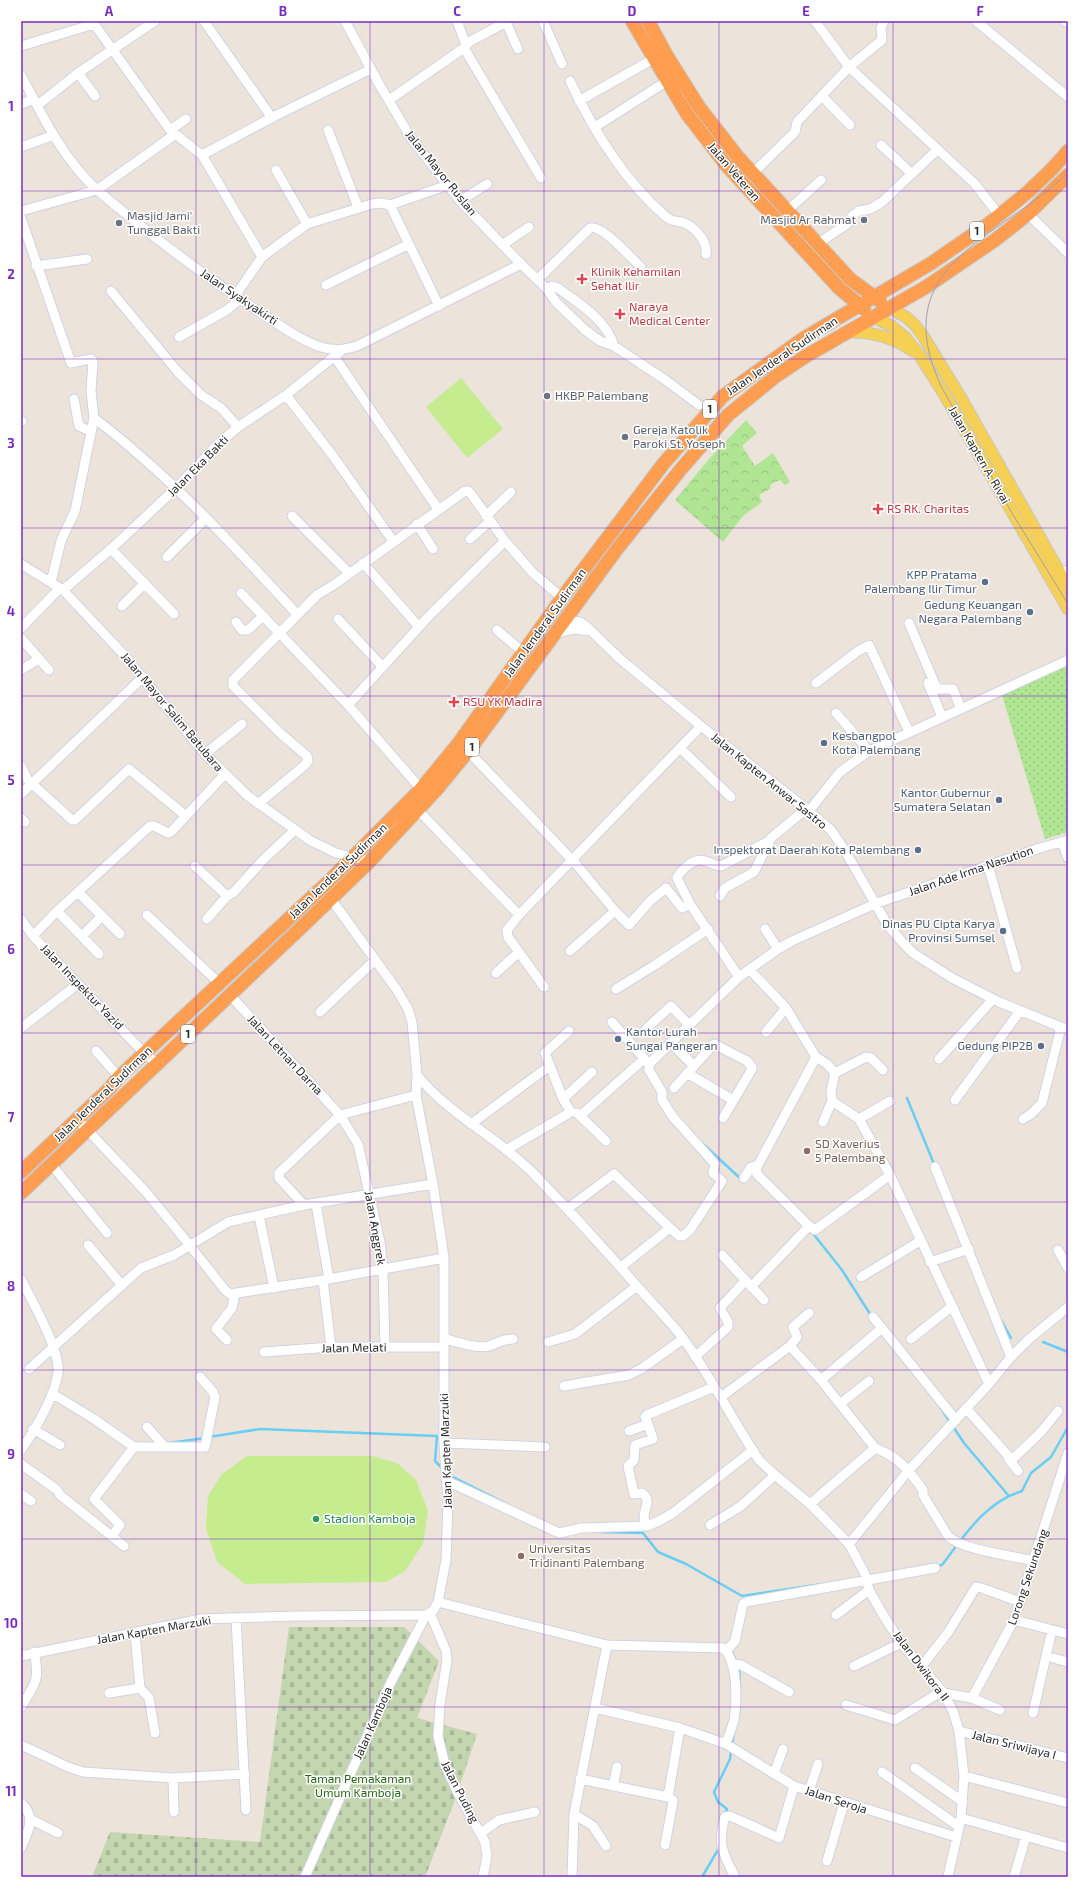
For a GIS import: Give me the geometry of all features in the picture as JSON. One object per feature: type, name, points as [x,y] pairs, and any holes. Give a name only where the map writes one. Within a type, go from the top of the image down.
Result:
[{"type":"highway","name":"Jalan Veteran","points":[[632,21],[653,59],[687,114],[727,166],[841,290],[874,317]]},
{"type":"highway","name":"Jalan Veteran","points":[[648,21],[667,56],[699,107],[738,157],[850,279],[890,308]]},
{"type":"highway","name":"Jalan Jenderal Sudirman","points":[[22,1171],[109,1089],[119,1077],[353,857],[421,789],[458,744],[562,598],[664,463],[700,420],[723,396],[740,382],[804,338],[930,264],[999,215],[1028,192],[1052,169],[1068,150]]},
{"type":"highway","name":"Jalan Jenderal Sudirman","points":[[21,1193],[88,1131],[229,994],[331,899],[418,810],[468,751],[558,629],[681,468],[728,415],[776,376],[844,332],[874,317],[926,287],[995,240],[1028,214],[1068,175]]},
{"type":"highway","points":[[700,420],[702,414],[699,405],[711,402],[724,388],[744,373],[840,310],[843,303],[841,290]]},
{"type":"highway","points":[[550,615],[558,629]]},
{"type":"highway","points":[[219,983],[229,994]]},
{"type":"highway","points":[[22,1171],[33,1181]]},
{"type":"main road","name":"Jalan Kapten A. Rivai","points":[[890,308],[906,317],[915,325],[923,336],[1064,572],[1068,587]]},
{"type":"main road","name":"Jalan Kapten A. Rivai","points":[[874,317],[890,325],[905,337],[920,356],[944,394],[1068,609]]},
{"type":"main road","points":[[844,332],[856,332],[886,337],[903,344],[920,356]]},
{"type":"street","points":[[21,104],[36,102],[155,21]]},
{"type":"street","points":[[204,21],[272,118]]},
{"type":"street","points":[[457,21],[465,46],[541,178]]},
{"type":"street","points":[[389,100],[469,42],[507,21],[518,49]]},
{"type":"street","points":[[543,21],[562,64]]},
{"type":"street","points":[[815,21],[849,67],[975,184],[999,215]]},
{"type":"street","points":[[753,173],[795,132],[797,122],[849,67],[882,40],[881,28],[884,21]]},
{"type":"street","points":[[976,21],[1068,97]]},
{"type":"street","name":"Jalan Mayor Ruslan","points":[[348,22],[372,69],[411,138],[460,201],[502,245],[538,279],[556,302],[571,317],[600,341],[614,346],[699,405]]},
{"type":"street","points":[[21,46],[93,23],[172,132],[202,155],[262,257]]},
{"type":"street","points":[[579,101],[653,59]]},
{"type":"street","points":[[202,155],[272,118],[372,69]]},
{"type":"street","points":[[78,73],[95,96]]},
{"type":"street","name":"Jalan Syakyakirti","points":[[21,75],[54,135],[89,182],[97,190],[159,242],[238,298],[304,340],[338,353]]},
{"type":"street","points":[[570,81],[579,101],[594,127],[613,156],[640,191],[667,218],[685,224],[700,236],[706,247],[706,254]]},
{"type":"street","points":[[594,127],[667,81]]},
{"type":"street","points":[[822,96],[850,125]]},
{"type":"street","points":[[21,211],[97,190],[172,132],[186,119]]},
{"type":"street","points":[[328,130],[358,207]]},
{"type":"street","points":[[21,147],[54,135]]},
{"type":"street","points":[[881,145],[912,174]]},
{"type":"street","points":[[817,244],[847,224],[852,216],[859,211],[870,209],[882,202],[937,150]]},
{"type":"street","points":[[276,170],[307,224]]},
{"type":"street","points":[[787,211],[820,180]]},
{"type":"street","points":[[460,201],[488,184]]},
{"type":"street","points":[[179,337],[227,310],[238,298],[262,257],[307,224],[358,207],[381,202],[390,205],[448,185]]},
{"type":"street","points":[[390,205],[439,306]]},
{"type":"street","points":[[1028,214],[1068,253]]},
{"type":"street","points":[[21,218],[36,266],[71,363],[91,359],[93,361],[91,391],[94,418],[90,431],[75,511],[61,541],[51,582]]},
{"type":"street","points":[[502,245],[529,227]]},
{"type":"street","points":[[538,279],[590,228],[594,227],[602,230],[641,268]]},
{"type":"street","points":[[326,286],[409,244]]},
{"type":"street","points":[[36,266],[87,259]]},
{"type":"street","points":[[438,509],[338,353],[374,339],[521,264]]},
{"type":"street","name":"Jalan Mayor Ruslan","points":[[547,289],[552,286],[558,288],[581,306],[603,326],[612,337],[614,346]]},
{"type":"street","points":[[111,291],[178,372],[201,395],[221,408],[238,427]]},
{"type":"street","points":[[571,317],[581,306]]},
{"type":"street","name":"Jalan Eka Bakti","points":[[21,628],[61,589],[111,548],[175,489],[218,444],[238,427],[286,395],[338,353]]},
{"type":"street","points":[[286,395],[333,456],[394,541]]},
{"type":"street","points":[[74,399],[78,426],[90,431]]},
{"type":"street","points":[[94,418],[126,442],[175,489],[297,614]]},
{"type":"street","points":[[258,804],[308,762],[307,756],[280,734],[234,686],[233,680],[317,595],[438,509],[465,491],[468,491],[505,541],[532,573],[562,598]]},
{"type":"street","points":[[470,539],[511,492]]},
{"type":"street","points":[[292,516],[349,573]]},
{"type":"street","points":[[167,557],[205,519]]},
{"type":"street","points":[[416,524],[433,549]]},
{"type":"street","points":[[348,705],[419,627],[505,541]]},
{"type":"street","points":[[111,548],[174,614]]},
{"type":"street","points":[[363,563],[419,627]]},
{"type":"street","name":"Jalan Mayor Salim Batubara","points":[[21,564],[61,589],[143,677],[205,754],[258,804],[311,841],[336,853],[369,861]]},
{"type":"street","points":[[122,606],[144,584]]},
{"type":"street","points":[[241,593],[348,705],[421,789]]},
{"type":"street","points":[[236,622],[242,630],[248,630],[263,616]]},
{"type":"street","points":[[338,619],[382,666]]},
{"type":"street","name":"Jalan Kapten Anwar Sastro","points":[[558,629],[573,621],[580,622],[618,658],[701,726],[808,810],[836,837],[875,904],[894,933],[913,953],[952,978],[993,999],[1065,1029]]},
{"type":"street","points":[[909,623],[937,689],[953,690],[961,709]]},
{"type":"street","points":[[558,629],[591,631]]},
{"type":"street","points":[[497,630],[524,653]]},
{"type":"street","points":[[21,638],[49,670]]},
{"type":"street","points":[[911,642],[942,717]]},
{"type":"street","points":[[816,683],[858,651],[869,645],[909,732]]},
{"type":"street","points":[[21,670],[39,659]]},
{"type":"street","points":[[739,977],[690,904],[677,879],[686,867],[693,862],[701,860],[721,866],[769,840],[808,810],[840,772],[869,751],[1068,660]]},
{"type":"street","points":[[21,794],[143,677]]},
{"type":"street","points":[[836,713],[869,751]]},
{"type":"street","points":[[205,754],[242,724]]},
{"type":"street","points":[[544,987],[508,937],[507,930],[519,915],[701,726]]},
{"type":"street","points":[[680,748],[731,797]]},
{"type":"street","points":[[468,751],[572,860],[615,911],[629,925],[650,901],[666,888],[681,907],[690,904]]},
{"type":"street","points":[[21,766],[26,777],[32,784],[73,820],[129,769],[186,816]]},
{"type":"street","points":[[34,936],[57,911],[150,826],[154,826],[168,833],[225,774]]},
{"type":"street","points":[[418,810],[519,915]]},
{"type":"street","points":[[207,919],[227,896],[234,892],[264,859],[295,830]]},
{"type":"street","points":[[720,896],[725,888],[754,872],[769,840]]},
{"type":"street","points":[[1065,841],[1068,858]]},
{"type":"street","name":"Jalan Ade Irma Nasution","points":[[581,1115],[671,1043],[739,977],[778,949],[842,917],[875,904],[1065,841]]},
{"type":"street","points":[[195,866],[227,896]]},
{"type":"street","points":[[988,866],[1017,968]]},
{"type":"street","points":[[78,892],[120,934]]},
{"type":"street","name":"Jalan Kapten Marzuki","points":[[21,1656],[34,1652],[201,1619],[428,1614],[438,1602],[446,1560],[448,1503],[444,1443],[444,1258],[433,1184],[416,1095],[417,1075],[412,1022],[408,1009],[397,990],[331,899]]},
{"type":"street","points":[[57,911],[99,954]]},
{"type":"street","points":[[570,950],[615,911]]},
{"type":"street","points":[[147,915],[219,983]]},
{"type":"street","points":[[82,936],[102,916]]},
{"type":"street","name":"Jalan Inspektur Yazid","points":[[21,919],[34,936],[78,984],[145,1054],[157,1063]]},
{"type":"street","points":[[616,989],[655,965],[708,929]]},
{"type":"street","points":[[765,929],[778,949]]},
{"type":"street","points":[[496,973],[519,952]]},
{"type":"street","points":[[320,1012],[375,960]]},
{"type":"street","points":[[750,970],[786,1008],[816,1057],[827,1064],[835,1073]]},
{"type":"street","points":[[21,1028],[78,984]]},
{"type":"street","name":"Jalan Letnan Darna","points":[[229,994],[340,1115]]},
{"type":"street","points":[[939,1059],[993,999]]},
{"type":"street","points":[[646,1029],[671,1006],[690,1026]]},
{"type":"street","points":[[766,1032],[786,1008]]},
{"type":"street","points":[[955,1100],[1020,1011]]},
{"type":"street","points":[[567,1210],[614,1174],[679,1236],[686,1235],[722,1180],[713,1173],[715,1164],[673,1117],[646,1062],[612,1022]]},
{"type":"street","points":[[1023,1119],[1031,1114],[1042,1103],[1065,1029]]},
{"type":"street","points":[[569,1031],[545,1053],[563,1099],[571,1112],[581,1115],[606,1141]]},
{"type":"street","points":[[671,1043],[694,1066]]},
{"type":"street","points":[[674,1088],[716,1044],[750,1064],[752,1070],[723,1118]]},
{"type":"street","points":[[96,1051],[119,1077]]},
{"type":"street","points":[[816,1057],[786,1116],[757,1166],[756,1171],[807,1228],[816,1230],[890,1175]]},
{"type":"street","points":[[835,1073],[866,1057],[871,1058],[883,1070]]},
{"type":"street","points":[[471,1124],[544,1070]]},
{"type":"street","points":[[563,1099],[592,1072]]},
{"type":"street","points":[[687,1073],[733,1100]]},
{"type":"street","points":[[823,1122],[832,1101],[831,1091],[835,1073]]},
{"type":"street","name":"Jalan Dwikora II","points":[[417,1075],[424,1084],[471,1124],[506,1150],[532,1172],[621,1267],[668,1319],[683,1339],[753,1450],[775,1475],[810,1504],[849,1544],[866,1577],[869,1590],[901,1643],[922,1666],[942,1692],[953,1711],[959,1731],[964,1776],[963,1802],[946,1876]]},
{"type":"street","points":[[304,1205],[279,1178],[279,1173],[340,1115],[416,1095]]},
{"type":"street","points":[[832,1101],[859,1118],[890,1175],[951,1307],[989,1384]]},
{"type":"street","points":[[859,1118],[890,1101]]},
{"type":"street","points":[[506,1150],[571,1112]]},
{"type":"street","name":"Jalan Anggrek","points":[[340,1115],[360,1150],[380,1242],[383,1270],[385,1348]]},
{"type":"street","points":[[77,1119],[146,1192],[228,1293],[235,1294],[274,1288],[383,1270],[444,1258]]},
{"type":"street","points":[[52,1164],[107,1233]]},
{"type":"street","points":[[744,1178],[751,1167],[757,1166]]},
{"type":"street","points":[[935,1167],[1011,1357]]},
{"type":"street","points":[[29,1369],[121,1284],[146,1265],[174,1255],[228,1222],[304,1205],[433,1184]]},
{"type":"street","points":[[316,1204],[326,1279],[331,1347]]},
{"type":"street","points":[[259,1216],[274,1288]]},
{"type":"street","points":[[621,1267],[670,1228]]},
{"type":"street","points":[[695,1357],[728,1327],[728,1322],[720,1308],[748,1284],[807,1228]]},
{"type":"street","points":[[861,1277],[920,1241]]},
{"type":"street","points":[[88,1245],[121,1284]]},
{"type":"street","points":[[930,1262],[968,1249]]},
{"type":"street","points":[[1058,1250],[1068,1268]]},
{"type":"street","points":[[722,1255],[764,1300]]},
{"type":"street","points":[[21,1279],[53,1348],[58,1371],[52,1394],[34,1429],[21,1450]]},
{"type":"street","points":[[548,1342],[575,1334],[637,1286]]},
{"type":"street","points":[[227,1340],[216,1329],[232,1308],[235,1294]]},
{"type":"street","points":[[911,1339],[951,1307]]},
{"type":"street","points":[[849,1544],[909,1470],[989,1384],[1011,1357],[1029,1339],[1068,1307]]},
{"type":"street","points":[[721,1398],[790,1346],[797,1337],[793,1327],[810,1313]]},
{"type":"street","points":[[873,1317],[953,1423]]},
{"type":"street","points":[[821,1380],[881,1329]]},
{"type":"street","name":"Jalan Melati","points":[[264,1352],[331,1347],[385,1348],[444,1343],[488,1347],[501,1340],[513,1339]]},
{"type":"street","points":[[564,1386],[629,1375],[641,1369],[683,1339]]},
{"type":"street","points":[[790,1346],[821,1380],[875,1448],[891,1454],[909,1470],[923,1490],[923,1495],[948,1536],[961,1544],[1034,1561]]},
{"type":"street","points":[[52,1394],[94,1419],[134,1447],[205,1447],[207,1444],[215,1397],[213,1392],[200,1377]]},
{"type":"street","points":[[840,1404],[869,1381]]},
{"type":"street","points":[[647,1526],[644,1517],[647,1505],[646,1498],[642,1493],[634,1494],[628,1466],[634,1460],[635,1445],[653,1439],[645,1417],[714,1387]]},
{"type":"street","points":[[966,1408],[1018,1471]]},
{"type":"street","points":[[1008,1458],[1015,1457],[1041,1432],[1058,1411]]},
{"type":"street","points":[[629,1431],[648,1424]]},
{"type":"street","points":[[146,1427],[165,1447]]},
{"type":"street","points":[[34,1429],[60,1445]]},
{"type":"street","points":[[444,1443],[545,1447]]},
{"type":"street","points":[[112,1536],[120,1525],[94,1499],[134,1447]]},
{"type":"street","points":[[810,1504],[875,1448]]},
{"type":"street","points":[[447,1475],[558,1533],[577,1529],[647,1526],[659,1522],[672,1513],[753,1450]]},
{"type":"street","name":"Lorong Sekundang","points":[[972,1698],[1014,1620],[1050,1514],[1068,1453]]},
{"type":"street","points":[[21,1464],[57,1490],[124,1546]]},
{"type":"street","points":[[710,1525],[741,1506],[775,1475]]},
{"type":"street","points":[[21,1494],[31,1501]]},
{"type":"street","points":[[728,1745],[734,1722],[736,1683],[736,1664],[729,1648],[745,1603],[866,1577],[935,1568]]},
{"type":"street","points":[[922,1666],[949,1631],[976,1586],[997,1595],[1020,1602]]},
{"type":"street","points":[[836,1615],[869,1590]]},
{"type":"street","points":[[438,1602],[607,1645],[729,1648]]},
{"type":"street","name":"Jalan Puding","points":[[428,1614],[446,1651],[447,1660],[438,1719],[441,1751],[459,1795],[481,1833],[487,1849],[483,1877]]},
{"type":"street","name":"Jalan Kamboja","points":[[305,1877],[390,1684],[428,1614]]},
{"type":"street","points":[[236,1618],[246,1810]]},
{"type":"street","points":[[1014,1620],[1068,1634]]},
{"type":"street","points":[[1033,1713],[1052,1630]]},
{"type":"street","points":[[135,1633],[140,1688],[149,1698],[155,1733]]},
{"type":"street","points":[[854,1666],[901,1643]]},
{"type":"street","points":[[572,1877],[574,1814],[607,1645]]},
{"type":"street","points":[[21,1707],[37,1681],[38,1667],[34,1652]]},
{"type":"street","points":[[1053,1658],[1068,1662]]},
{"type":"street","points":[[736,1664],[789,1692]]},
{"type":"street","points":[[109,1693],[140,1688]]},
{"type":"street","points":[[846,1705],[895,1720],[942,1692],[972,1698],[1000,1710]]},
{"type":"street","name":"Jalan Seroja","points":[[595,1708],[680,1728],[728,1745],[740,1751],[794,1786],[844,1803],[956,1837]]},
{"type":"street","points":[[668,1797],[680,1728]]},
{"type":"street","name":"Jalan Sriwijaya I","points":[[959,1731],[1068,1758]]},
{"type":"street","points":[[21,1745],[68,1767],[83,1772],[173,1778],[245,1774]]},
{"type":"street","points":[[774,1774],[783,1750]]},
{"type":"street","points":[[809,1791],[818,1764]]},
{"type":"street","points":[[613,1786],[617,1767]]},
{"type":"street","points":[[915,1768],[963,1802]]},
{"type":"street","points":[[882,1772],[959,1822],[1026,1836],[1068,1848]]},
{"type":"street","points":[[964,1776],[1068,1804]]},
{"type":"street","points":[[173,1778],[174,1812]]},
{"type":"street","points":[[580,1779],[668,1797],[673,1800],[665,1845]]},
{"type":"street","points":[[735,1877],[722,1849],[722,1829],[725,1817],[730,1816],[779,1838],[794,1786]]},
{"type":"street","points":[[21,1803],[28,1811],[30,1819],[30,1826],[21,1848]]},
{"type":"street","points":[[827,1861],[844,1803]]},
{"type":"street","points":[[481,1833],[499,1820],[535,1812]]},
{"type":"street","points":[[574,1814],[593,1826],[606,1846]]},
{"type":"street","points":[[30,1819],[58,1834]]},
{"type":"street","points":[[1014,1877],[1026,1836]]},
{"type":"green space","points":[[461,378],[503,429],[467,458],[426,407]]},
{"type":"green space","points":[[746,420],[757,433],[742,446],[755,466],[773,453],[790,482],[785,485],[780,480],[771,484],[770,489],[759,495],[762,502],[743,516],[723,542],[675,500],[709,459]]},
{"type":"green space","points":[[1068,666],[1068,832],[1045,839],[1002,695]]},
{"type":"green space","name":"Stadion Kamboja","points":[[247,1456],[372,1456],[397,1463],[416,1480],[428,1511],[423,1544],[405,1571],[386,1582],[245,1584],[217,1562],[206,1528],[208,1496],[222,1474]]},
{"type":"green space","name":"Taman Pemakaman Umum Kamboja","points":[[289,1627],[404,1627],[439,1661],[417,1718],[477,1734],[454,1803],[425,1877],[92,1877],[110,1832],[260,1842]]},
{"type":"waterway","points":[[907,1098],[934,1164]]},
{"type":"waterway","points":[[702,1143],[742,1180]]},
{"type":"waterway","points":[[811,1231],[842,1270],[872,1317]]},
{"type":"waterway","points":[[1001,1320],[1011,1338]]},
{"type":"waterway","points":[[1043,1342],[1068,1352]]},
{"type":"waterway","points":[[940,1407],[964,1443],[1008,1495]]},
{"type":"waterway","points":[[936,1566],[942,1565],[976,1521],[986,1512],[997,1503],[1022,1491],[1031,1473],[1051,1457],[1068,1427]]},
{"type":"waterway","points":[[209,1437],[260,1429],[437,1436],[435,1461],[442,1468]]},
{"type":"waterway","points":[[169,1443],[205,1438]]},
{"type":"waterway","points":[[449,1475],[507,1504]]},
{"type":"waterway","points":[[601,1532],[643,1533],[658,1552],[686,1564],[742,1596],[822,1584]]},
{"type":"waterway","points":[[731,1649],[735,1659]]},
{"type":"waterway","points":[[739,1667],[739,1710]]},
{"type":"waterway","points":[[732,1745],[734,1732]]},
{"type":"waterway","points":[[725,1814],[727,1809],[718,1802],[714,1792],[730,1759],[731,1750]]},
{"type":"waterway","points":[[702,1877],[719,1848]]},
{"type":"tram line","points":[[1068,173],[1040,196],[982,238],[957,259],[938,283],[927,311],[928,345],[941,386],[1012,513],[1068,604]]},
{"type":"place","name":"Masjid Ar Rahmat","points":[[864,220]]},
{"type":"place","name":"Masjid Jami' Tunggal Bakti","points":[[119,223]]},
{"type":"place","name":"Klinik Kehamilan Sehat Ilir","points":[[582,279]]},
{"type":"place","name":"Naraya Medical Center","points":[[620,314]]},
{"type":"place","name":"HKBP Palembang","points":[[547,396]]},
{"type":"place","name":"Gereja Katolik Paroki St. Yoseph","points":[[625,437]]},
{"type":"place","name":"RS RK. Charitas","points":[[878,509]]},
{"type":"place","name":"KPP Pratama Palembang Ilir Timur","points":[[985,582]]},
{"type":"place","name":"Gedung Keuangan Negara Palembang","points":[[1030,612]]},
{"type":"place","name":"RSU YK Madira","points":[[454,702]]},
{"type":"place","name":"Kesbangpol Kota Palembang","points":[[824,743]]},
{"type":"place","name":"Kantor Gubernur Sumatera Selatan","points":[[999,800]]},
{"type":"place","name":"Inspektorat Daerah Kota Palembang","points":[[918,850]]},
{"type":"place","name":"Dinas PU Cipta Karya Provinsi Sumsel","points":[[1003,931]]},
{"type":"place","name":"Kantor Lurah Sungai Pangeran","points":[[618,1039]]},
{"type":"place","name":"Gedung PIP2B","points":[[1041,1046]]},
{"type":"place","name":"SD Xaverius 5 Palembang","points":[[807,1151]]},
{"type":"place","name":"Stadion Kamboja","points":[[316,1519]]},
{"type":"place","name":"Universitas Tridinanti Palembang","points":[[521,1556]]}]
